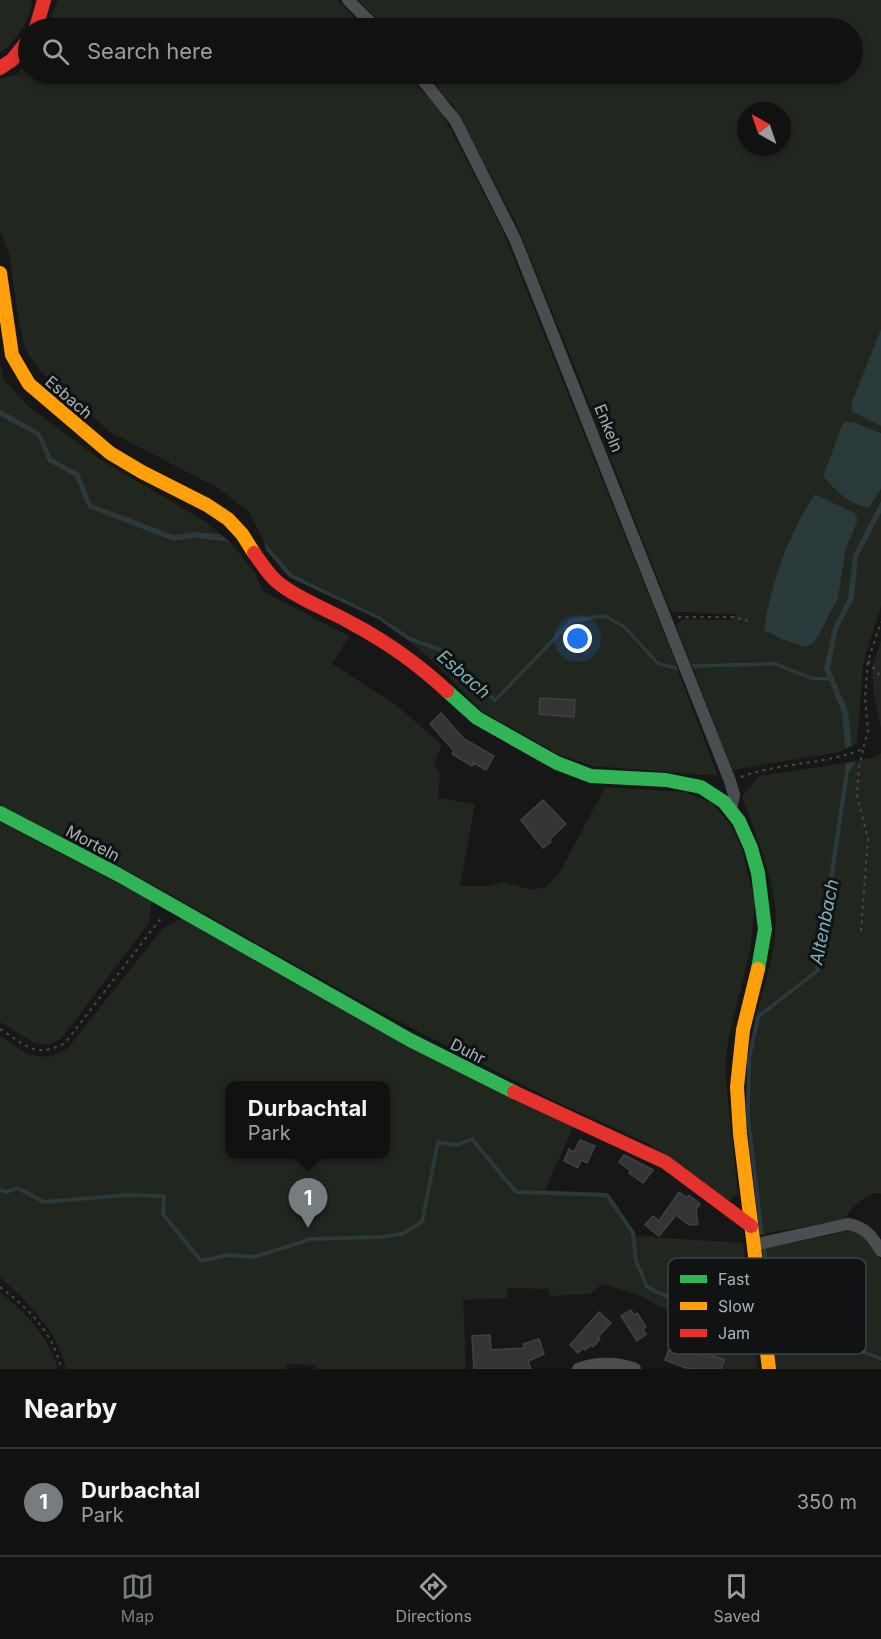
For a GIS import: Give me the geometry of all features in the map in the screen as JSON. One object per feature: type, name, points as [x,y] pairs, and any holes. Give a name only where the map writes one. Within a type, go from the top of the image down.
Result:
[{"type":"street","points":[[40,18],[44,0]]},
{"type":"street","points":[[348,0],[366,18]]},
{"type":"street","points":[[0,68],[18,52]]},
{"type":"street","name":"Enkeln","points":[[426,84],[455,120],[515,239],[730,781],[734,795],[731,809]]},
{"type":"street","name":"Esbach","points":[[0,273],[12,355],[29,384],[110,453],[207,505],[228,519],[242,534],[268,573],[283,587],[354,624],[400,652],[430,675],[477,718],[557,763],[591,776],[666,780],[690,784],[709,791],[731,809]]},
{"type":"street","points":[[731,809],[751,848],[764,909],[763,947],[743,1030],[738,1071],[740,1134],[755,1258]]},
{"type":"street","name":"Morteln","points":[[0,813],[170,904]]},
{"type":"street","name":"Duhr","points":[[170,904],[410,1040],[541,1105],[665,1162],[751,1226]]},
{"type":"street","points":[[753,1245],[848,1224],[859,1226],[872,1238],[881,1251]]},
{"type":"street","points":[[767,1354],[769,1369]]},
{"type":"street","points":[[578,1369],[609,1363],[635,1369]]},
{"type":"path","points":[[666,620],[683,616],[734,617],[748,621]]},
{"type":"path","points":[[861,931],[868,839],[857,795],[863,749],[868,731],[865,697],[868,661],[881,622]]},
{"type":"path","points":[[868,661],[881,676]]},
{"type":"path","points":[[730,781],[758,771],[843,757],[863,749]]},
{"type":"path","points":[[0,1029],[31,1049],[49,1051],[64,1043],[156,926],[170,904]]},
{"type":"path","points":[[0,1287],[22,1304],[42,1326],[52,1341],[61,1369]]},
{"type":"shaded area","points":[[0,0],[32,0],[28,18],[18,18],[18,35],[0,53]]},
{"type":"shaded area","points":[[58,0],[337,0],[354,18],[50,18]]},
{"type":"shaded area","points":[[358,0],[881,0],[881,329],[851,404],[852,412],[881,426],[881,433],[853,422],[842,425],[823,476],[870,507],[881,489],[881,501],[853,555],[848,598],[833,627],[824,668],[828,677],[811,676],[776,662],[691,664],[676,625],[683,619],[730,620],[737,614],[671,612],[516,223],[454,107],[434,84],[863,84],[863,18],[375,18]],"holes":[[[815,494],[855,513],[858,520],[846,549],[838,598],[818,637],[804,647],[781,639],[765,630]]]},
{"type":"shaded area","points":[[18,74],[18,84],[416,84],[440,109],[502,229],[677,666],[659,662],[625,625],[605,615],[570,619],[495,698],[442,648],[411,637],[379,616],[291,574],[264,542],[249,512],[218,488],[110,432],[39,370],[25,349],[9,253],[0,232],[0,79]]},
{"type":"shaded area","points":[[0,365],[4,380],[28,406],[98,458],[206,522],[220,534],[195,532],[174,535],[92,504],[79,473],[52,458],[41,433],[0,409]]},
{"type":"shaded area","points":[[0,416],[37,436],[48,462],[75,477],[88,508],[173,541],[195,538],[230,542],[255,573],[264,592],[349,636],[332,664],[395,704],[442,745],[434,763],[440,773],[438,798],[475,804],[460,886],[489,886],[504,882],[528,889],[545,888],[560,872],[605,787],[685,792],[712,803],[731,825],[742,849],[755,904],[750,951],[728,1041],[725,1072],[738,1194],[728,1201],[649,1144],[550,1099],[371,1007],[121,867],[0,805]]},
{"type":"shaded area","points":[[881,513],[881,606],[863,664],[857,743],[852,746],[848,711],[830,668],[838,629],[854,599],[858,557]]},
{"type":"shaded area","points":[[604,618],[623,628],[657,665],[678,671],[718,776],[592,766],[560,755],[483,712],[438,666],[409,641],[440,652],[495,703],[572,623]]},
{"type":"shaded area","points":[[881,640],[881,728],[874,697],[872,668]]},
{"type":"shaded area","points":[[775,666],[811,680],[829,681],[842,713],[845,749],[840,752],[732,770],[693,668]]},
{"type":"shaded area","points":[[881,752],[881,1194],[874,1193],[861,1200],[850,1210],[846,1219],[764,1234],[750,1116],[751,1060],[760,1018],[820,971],[849,773],[856,761],[879,756]]},
{"type":"shaded area","points":[[846,763],[815,970],[756,1016],[773,949],[776,921],[773,894],[766,866],[742,797],[759,776]]},
{"type":"shaded area","points":[[0,822],[152,901],[148,924],[61,1039],[48,1045],[34,1043],[0,1022]]},
{"type":"shaded area","points":[[183,918],[574,1125],[545,1190],[608,1193],[636,1236],[743,1243],[744,1258],[668,1258],[668,1311],[641,1296],[602,1284],[590,1294],[549,1296],[549,1289],[507,1288],[507,1298],[463,1300],[466,1369],[316,1369],[314,1365],[287,1364],[286,1369],[66,1369],[62,1355],[49,1330],[0,1277],[0,1036],[29,1055],[50,1057],[68,1048],[163,928]]},
{"type":"shaded area","points":[[850,1231],[864,1237],[881,1260],[881,1357],[866,1351],[866,1258],[768,1258],[766,1248]]},
{"type":"shaded area","points":[[0,1292],[35,1326],[54,1357],[58,1369],[0,1369]]},
{"type":"shaded area","points":[[701,1354],[756,1354],[758,1369],[695,1369]]},
{"type":"shaded area","points":[[773,1354],[861,1354],[881,1362],[881,1369],[774,1369]]},
{"type":"water","points":[[881,329],[881,426],[852,412],[851,404]]},
{"type":"water","points":[[0,409],[41,433],[52,458],[79,473],[92,504],[174,535],[195,532],[220,534],[230,542],[195,538],[173,541],[88,508],[75,477],[48,462],[37,436],[0,416]]},
{"type":"water","points":[[845,422],[853,422],[881,433],[881,489],[870,507],[851,501],[838,492],[823,476]]},
{"type":"water","points":[[815,494],[855,513],[858,520],[846,549],[838,598],[818,637],[813,643],[804,647],[764,630],[771,595],[782,559],[805,509]]},
{"type":"water","points":[[881,501],[881,513],[858,557],[854,599],[838,629],[830,668],[848,711],[852,746],[845,749],[842,713],[829,681],[811,680],[775,666],[693,668],[691,664],[776,662],[811,676],[827,677],[824,668],[833,627],[848,598],[853,555]]},
{"type":"water","points":[[264,542],[292,574],[379,616],[411,637],[442,648],[495,698],[570,619],[605,614],[625,625],[659,662],[677,666],[678,671],[657,665],[623,628],[604,618],[572,623],[495,703],[440,652],[409,641],[378,619],[289,577],[266,550]]},
{"type":"water","points":[[856,761],[849,773],[820,971],[760,1018],[751,1060],[750,1116],[764,1234],[760,1235],[746,1116],[747,1060],[756,1016],[815,970],[846,763]]},
{"type":"building","points":[[540,698],[575,700],[574,717],[539,714]]},
{"type":"building","points":[[441,713],[464,739],[494,756],[486,770],[474,763],[472,766],[452,754],[454,751],[430,724]]},
{"type":"building","points":[[543,800],[566,824],[543,848],[521,820]]},
{"type":"building","points":[[580,1140],[595,1146],[587,1163],[581,1160],[578,1168],[564,1161],[569,1149],[574,1152]]},
{"type":"building","points":[[624,1155],[653,1170],[643,1183],[619,1162]]},
{"type":"building","points":[[679,1192],[687,1198],[689,1195],[700,1204],[696,1209],[698,1224],[689,1225],[676,1215],[659,1236],[645,1225],[653,1216],[659,1221]]},
{"type":"building","points":[[631,1310],[634,1315],[637,1313],[646,1327],[643,1329],[646,1334],[637,1341],[621,1316]]},
{"type":"building","points":[[599,1312],[611,1323],[598,1337],[600,1339],[593,1347],[591,1345],[585,1350],[583,1348],[578,1353],[570,1345]]},
{"type":"building","points":[[490,1335],[491,1350],[524,1348],[523,1344],[539,1339],[544,1354],[528,1361],[531,1369],[474,1369],[472,1336]]},
{"type":"building","points":[[668,1352],[668,1354],[697,1354],[705,1357],[709,1354],[724,1360],[721,1369],[689,1369],[665,1360]]},
{"type":"waterway","points":[[0,1190],[7,1192],[17,1188],[44,1202],[125,1195],[164,1196],[163,1214],[201,1261],[229,1255],[254,1257],[311,1239],[382,1237],[402,1234],[422,1222],[438,1142],[457,1145],[472,1139],[516,1192],[607,1195],[633,1233],[636,1261],[647,1287],[668,1297]]},
{"type":"waterway","name":"Altenbach","points":[[764,1248],[765,1258]]},
{"type":"waterway","name":"Altenbach","points":[[866,1353],[881,1359]]},
{"type":"traffic: fast","points":[[447,691],[477,718],[557,763],[591,776],[666,780],[701,787],[724,802],[739,821],[751,848],[758,873],[765,929],[758,969]]},
{"type":"traffic: fast","points":[[0,813],[119,875],[410,1040],[514,1092]]},
{"type":"traffic: slow","points":[[0,273],[12,355],[29,384],[110,453],[207,505],[228,519],[242,534],[254,553]]},
{"type":"traffic: slow","points":[[755,1258],[740,1134],[737,1087],[743,1030],[758,969]]},
{"type":"traffic: slow","points":[[767,1354],[769,1369]]},
{"type":"traffic: jam","points":[[39,18],[44,0]]},
{"type":"traffic: jam","points":[[0,68],[18,52]]},
{"type":"traffic: jam","points":[[254,553],[279,584],[378,638],[414,663],[447,691]]},
{"type":"traffic: jam","points":[[514,1092],[665,1162],[751,1226]]},
{"type":"place","name":"Durbachtal","points":[[308,1228]]}]
